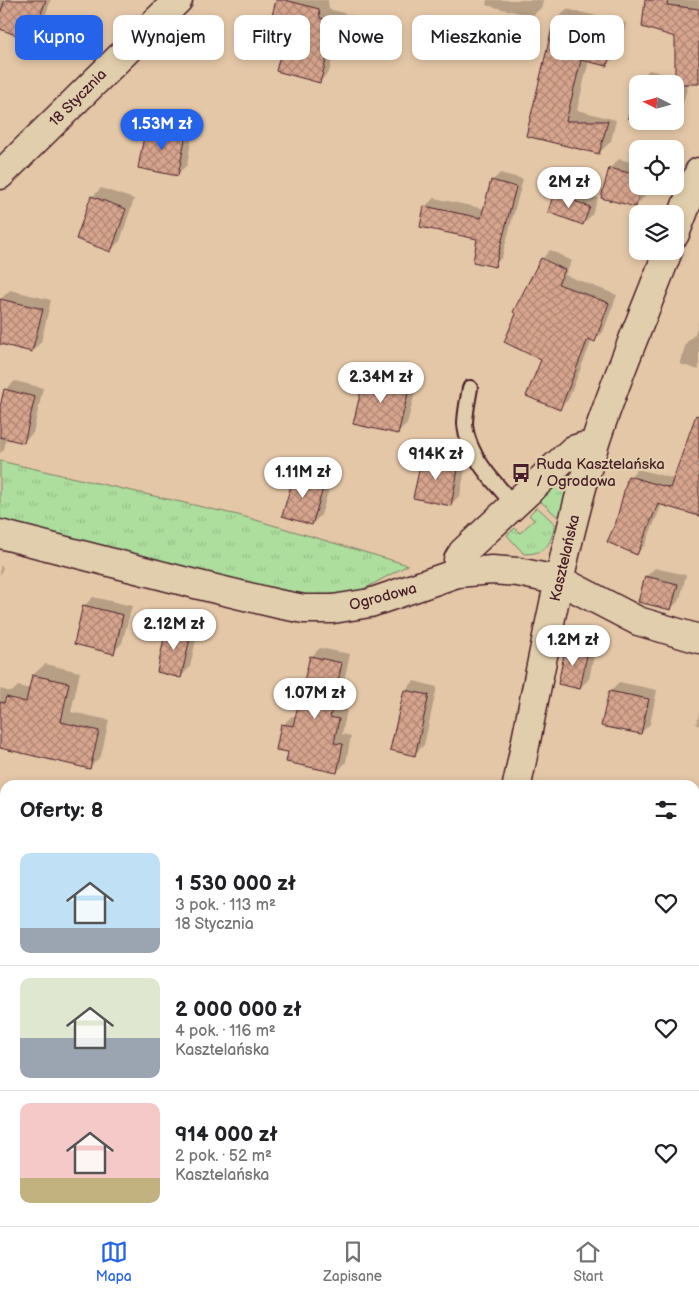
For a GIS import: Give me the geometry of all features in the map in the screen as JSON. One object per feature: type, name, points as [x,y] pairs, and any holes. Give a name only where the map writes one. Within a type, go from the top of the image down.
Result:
[{"type":"street","name":"18 Stycznia","points":[[0,176],[178,0]]},
{"type":"street","points":[[684,211],[699,172]]},
{"type":"street","name":"Kasztelańska","points":[[518,780],[559,581],[593,449],[665,260]]},
{"type":"street","points":[[457,574],[458,560],[463,552],[514,504],[573,450],[582,447],[593,449]]},
{"type":"street","name":"Ogrodowa","points":[[0,534],[195,584],[304,609],[334,609],[370,603],[457,574],[492,570],[533,575],[559,581],[577,588],[638,622],[699,639]]},
{"type":"lane","points":[[470,388],[465,424],[470,445],[492,481],[514,504]]},
{"type":"green space","points":[[0,461],[242,516],[408,565],[360,591],[313,596],[203,573],[0,522]]},
{"type":"green space","points":[[560,480],[566,481],[570,487],[563,518],[558,517],[538,499]]},
{"type":"green space","points":[[537,507],[555,524],[552,537],[542,550],[531,554],[524,554],[507,535],[515,528],[520,533],[534,520],[529,515]]},
{"type":"building","points":[[5,0],[46,0],[41,15],[15,15],[15,35],[0,29],[0,14]]},
{"type":"building","points":[[276,0],[285,0],[319,9],[320,60],[326,60],[320,83],[276,71],[279,60],[310,60],[310,15],[272,15]]},
{"type":"building","points":[[645,0],[668,0],[667,5],[699,9],[699,84],[684,84],[684,75],[675,75],[675,37],[642,27]]},
{"type":"building","points":[[550,37],[550,60],[581,60],[566,121],[608,121],[599,154],[526,136]]},
{"type":"building","points":[[581,60],[609,60],[607,66]]},
{"type":"building","points":[[146,126],[186,134],[178,176],[138,168]]},
{"type":"building","points":[[609,168],[629,173],[629,195],[639,195],[636,205],[629,205],[601,198]]},
{"type":"building","points":[[491,180],[516,187],[495,267],[473,262],[477,239],[420,227],[424,206],[481,218]]},
{"type":"building","points":[[554,193],[590,207],[583,225],[548,212]]},
{"type":"building","points":[[91,196],[126,209],[111,252],[76,239]]},
{"type":"building","points":[[541,258],[565,270],[558,284],[609,303],[595,342],[588,339],[560,410],[526,396],[541,360],[504,342],[516,314],[513,312]]},
{"type":"building","points":[[0,299],[43,309],[32,352],[0,344]]},
{"type":"building","points":[[365,374],[410,385],[398,434],[353,424]]},
{"type":"building","points":[[4,389],[35,397],[24,443],[0,437],[0,407]]},
{"type":"building","points":[[696,415],[699,416],[699,516],[658,504],[637,555],[607,542],[616,522],[628,476],[670,488]]},
{"type":"building","points":[[422,457],[459,464],[451,506],[413,498]]},
{"type":"building","points":[[295,472],[325,482],[312,525],[282,516]]},
{"type":"building","points":[[645,576],[678,584],[671,610],[638,602]]},
{"type":"building","points":[[83,605],[123,615],[114,654],[74,644]]},
{"type":"building","points":[[167,624],[192,629],[181,678],[157,672]]},
{"type":"building","points":[[566,645],[588,650],[580,689],[558,684]]},
{"type":"building","points":[[310,656],[342,663],[330,717],[339,719],[334,743],[343,744],[337,773],[286,762],[288,752],[276,750],[281,724],[293,726]]},
{"type":"building","points":[[32,675],[69,683],[61,722],[99,731],[90,769],[0,748],[0,702],[4,703],[6,697],[26,702]]},
{"type":"building","points":[[404,690],[429,695],[415,756],[390,750]]},
{"type":"building","points":[[609,691],[649,699],[641,734],[601,726]]},
{"type":"place","name":"Ruda Kasztelańska / Ogrodowa","points":[[521,473]]}]
